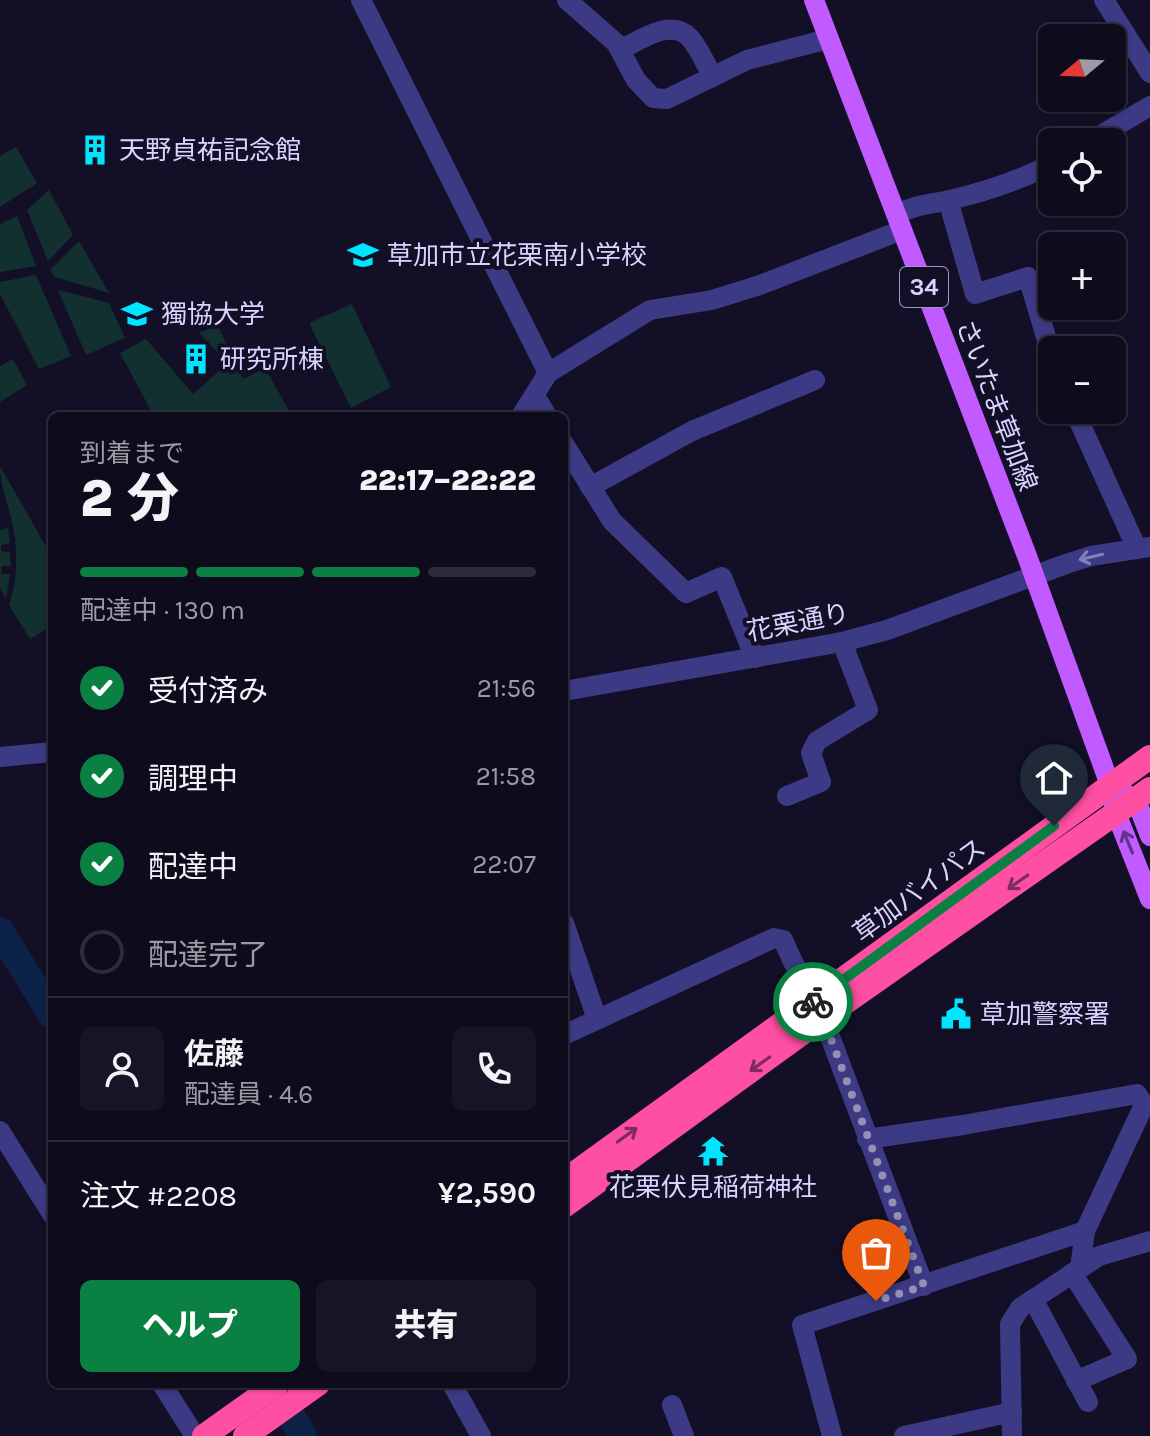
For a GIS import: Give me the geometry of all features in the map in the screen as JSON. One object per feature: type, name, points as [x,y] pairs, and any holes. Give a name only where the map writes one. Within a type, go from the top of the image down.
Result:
[{"type":"highway","name":"草加バイパス","points":[[568,1203],[1150,757]]},
{"type":"highway","name":"草加バイパス","points":[[568,1178],[1134,800]]},
{"type":"highway","points":[[245,1436],[274,1388]]},
{"type":"highway","points":[[204,1436],[260,1410],[297,1399],[312,1388]]},
{"type":"main road","name":"さいたま草加線","points":[[814,0],[1034,574],[1110,785],[1134,800],[1150,836]]},
{"type":"main road","name":"さいたま草加線","points":[[1134,800],[1150,899]]},
{"type":"street","points":[[361,0],[548,373]]},
{"type":"street","points":[[567,0],[616,43],[636,80],[653,98],[667,99],[747,60],[828,39]]},
{"type":"street","points":[[1104,0],[1150,73]]},
{"type":"street","points":[[620,50],[667,29],[679,31],[689,37],[713,77]]},
{"type":"street","points":[[1113,128],[1150,106]]},
{"type":"street","points":[[524,412],[548,373],[650,310],[712,300],[760,285],[899,222],[923,203],[948,200],[1011,182],[1038,170]]},
{"type":"street","points":[[948,200],[975,294],[1028,277],[1046,336]]},
{"type":"street","points":[[590,487],[692,431],[815,380]]},
{"type":"street","points":[[535,396],[545,412]]},
{"type":"street","points":[[1081,424],[1144,548]]},
{"type":"street","points":[[568,451],[612,521],[686,593],[722,577],[755,658]]},
{"type":"street","name":"花栗通り","points":[[568,690],[842,642],[887,630],[1034,574],[1091,556],[1144,548]]},
{"type":"street","points":[[787,796],[821,782],[811,753],[817,741],[868,710],[842,642]]},
{"type":"street","points":[[0,757],[48,756]]},
{"type":"street","points":[[568,935],[597,1019]]},
{"type":"street","points":[[568,1033],[774,938],[783,940],[818,1010],[924,1286]]},
{"type":"street","points":[[867,1139],[1137,1094],[1144,1105],[1085,1231],[1076,1271],[1127,1359],[1076,1381]]},
{"type":"street","points":[[0,1131],[48,1208]]},
{"type":"street","points":[[832,1436],[802,1325],[1085,1231]]},
{"type":"street","points":[[1012,1436],[1010,1324],[1020,1308],[1099,1256],[1150,1241]]},
{"type":"street","points":[[1033,1299],[1088,1402]]},
{"type":"street","points":[[165,1388],[195,1436]]},
{"type":"street","points":[[454,1388],[481,1436]]},
{"type":"street","points":[[672,1405],[684,1436]]},
{"type":"street","points":[[904,1436],[1012,1412]]},
{"type":"green space","points":[[16,147],[37,183],[0,207],[0,156]]},
{"type":"green space","points":[[49,190],[73,235],[48,261],[27,210]]},
{"type":"green space","points":[[17,216],[36,266],[0,272],[0,224]]},
{"type":"green space","points":[[79,241],[109,293],[55,277],[50,270]]},
{"type":"green space","points":[[36,275],[71,356],[39,369],[0,294],[0,282]]},
{"type":"green space","points":[[58,290],[109,303],[125,338],[86,355]]},
{"type":"green space","points":[[352,304],[391,387],[351,408],[309,323]]},
{"type":"green space","points":[[217,324],[243,379],[265,368],[290,412],[152,412],[120,353],[146,339],[193,394],[228,363],[199,333]]},
{"type":"green space","points":[[13,359],[27,385],[0,402],[0,366]]},
{"type":"green space","points":[[0,466],[48,550],[48,628],[30,639],[9,605],[16,553]]},
{"type":"green space","points":[[8,528],[10,543],[1,545],[1,551],[10,552],[11,566],[1,566],[2,574],[10,574],[6,599],[0,588],[0,530]]},
{"type":"waterway","points":[[0,931],[48,1009]]},
{"type":"waterway","points":[[275,1388],[303,1436]]},
{"type":"way so far","points":[[813,1002],[823,1018],[924,1286],[876,1301]]},
{"type":"place","name":"天野貞祐記念館","points":[[95,150]]},
{"type":"place","name":"草加市立花栗南小学校","points":[[363,255]]},
{"type":"place","name":"獨協大学","points":[[137,314]]},
{"type":"place","name":"研究所棟","points":[[196,359]]},
{"type":"place","name":"草加警察署","points":[[956,1014]]},
{"type":"place","name":"花栗伏見稲荷神社","points":[[713,1151]]},
{"type":"route","points":[[813,1002],[1054,826]]}]
